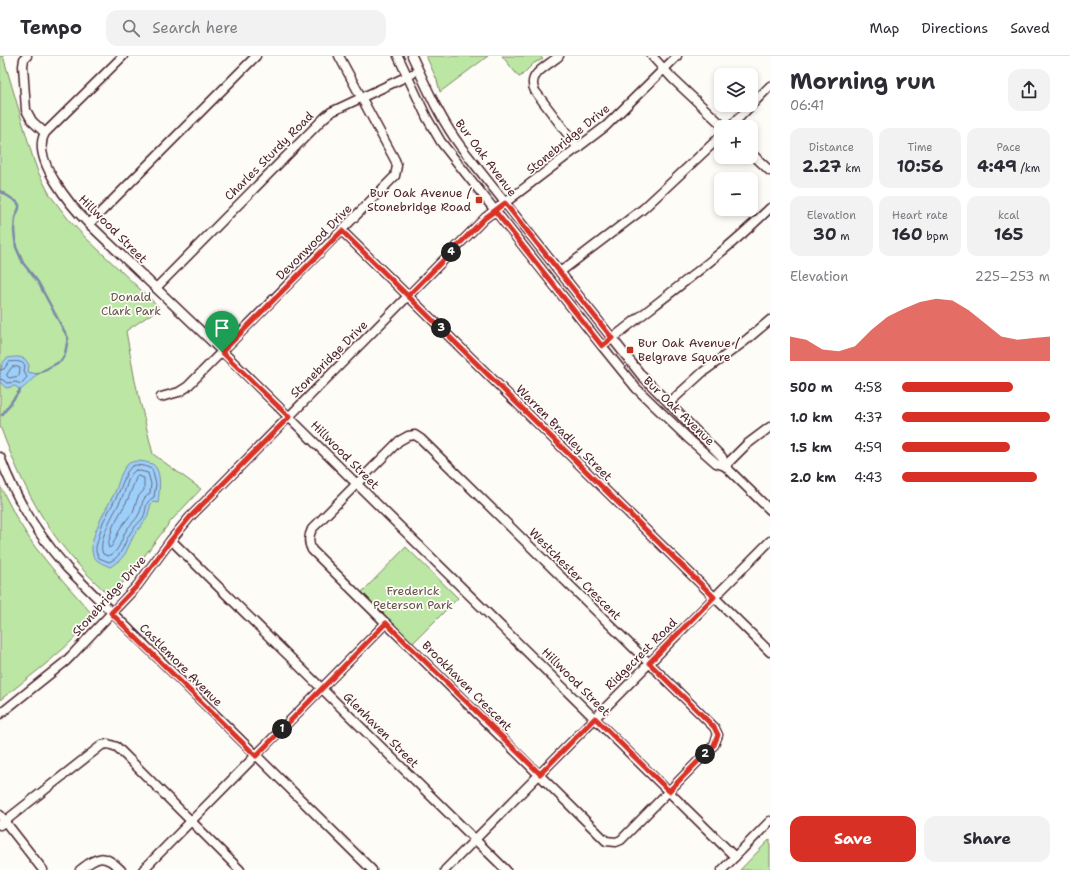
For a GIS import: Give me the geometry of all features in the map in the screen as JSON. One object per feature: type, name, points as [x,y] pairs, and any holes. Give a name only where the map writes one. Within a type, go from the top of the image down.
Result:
[{"type":"street","points":[[27,56],[24,59],[22,66],[26,110],[32,121],[45,133],[123,56]]},
{"type":"street","points":[[89,224],[256,56]]},
{"type":"street","name":"Devonwood Drive","points":[[161,397],[179,392],[187,387],[392,180],[396,173],[397,166],[395,160],[339,56]]},
{"type":"street","name":"Bur Oak Avenue","points":[[398,56],[427,118],[441,142],[628,378],[651,402],[716,463],[725,466],[770,510]]},
{"type":"street","name":"Bur Oak Avenue","points":[[412,56],[436,108],[452,135],[642,376],[722,457],[725,466]]},
{"type":"street","points":[[558,56],[534,76],[532,82],[535,91],[578,148]]},
{"type":"street","points":[[652,56],[673,79],[717,120]]},
{"type":"street","name":"Stonebridge Drive","points":[[0,714],[65,662],[137,586],[190,517],[485,218],[606,126],[677,56]]},
{"type":"street","name":"Charles Sturdy Road","points":[[156,288],[331,112],[419,71]]},
{"type":"street","points":[[737,120],[770,86]]},
{"type":"street","name":"Hillwood Street","points":[[45,133],[42,138],[42,148],[50,171],[58,187],[70,204],[89,224],[289,417],[735,857]]},
{"type":"street","points":[[560,272],[643,209],[690,167],[714,143]]},
{"type":"street","points":[[758,160],[770,171]]},
{"type":"street","points":[[602,346],[696,273],[753,225],[770,208]]},
{"type":"street","name":"Warren Bradley Street","points":[[342,231],[770,652]]},
{"type":"street","points":[[670,403],[703,372],[745,341],[770,320]]},
{"type":"street","points":[[725,466],[746,445],[770,427]]},
{"type":"street","name":"Westchester Crescent","points":[[357,484],[403,438],[415,435],[421,439],[649,663],[714,727],[718,735],[714,745],[669,791]]},
{"type":"street","name":"Castlemore Avenue","points":[[0,457],[18,498],[44,540],[67,568],[372,870]]},
{"type":"street","name":"Brookhaven Crescent","points":[[357,484],[312,529],[308,540],[312,550],[606,841],[616,842],[621,840],[669,791]]},
{"type":"street","name":"Glenhaven Street","points":[[171,540],[506,870]]},
{"type":"street","name":"Ridgecrest Road","points":[[445,870],[770,541]]},
{"type":"street","points":[[143,870],[386,623]]},
{"type":"street","points":[[42,870],[2,821],[102,745],[108,744],[117,747],[240,870]]},
{"type":"street","points":[[722,870],[770,821]]},
{"type":"street","points":[[80,870],[97,858],[104,858],[113,862],[121,870]]},
{"type":"green space","name":"Donald Clark Park","points":[[0,56],[3,56],[38,172],[50,195],[69,220],[86,238],[160,308],[126,331],[135,381],[153,454],[201,489],[171,521],[129,576],[110,597],[78,565],[50,529],[22,479],[0,426]]},
{"type":"green space","points":[[426,56],[488,56],[440,92],[437,80]]},
{"type":"green space","points":[[502,56],[540,56],[543,59],[534,63],[519,77]]},
{"type":"green space","points":[[0,486],[17,519],[35,547],[92,614],[86,625],[65,647],[0,700]]},
{"type":"green space","name":"Frederick Peterson Park","points":[[406,547],[458,598],[413,643],[362,592]]},
{"type":"green space","points":[[770,839],[770,870],[740,870]]},
{"type":"water","points":[[19,357],[25,359],[29,365],[28,372],[37,374],[20,390],[15,386],[6,388],[0,382],[0,372],[3,362],[8,358]]},
{"type":"water","points":[[136,461],[152,464],[158,471],[160,482],[158,503],[153,502],[151,504],[147,518],[134,535],[125,554],[119,561],[110,567],[94,557],[92,548],[93,540],[99,523],[115,492],[123,470],[129,463]]},
{"type":"waterway","points":[[0,191],[17,202],[19,205],[15,218],[14,231],[16,247],[23,263],[38,282],[68,338],[65,354],[61,361],[37,374]]},
{"type":"waterway","points":[[2,415],[20,390]]},
{"type":"place","name":"Bur Oak Avenue / Stonebridge Road","points":[[479,200]]},
{"type":"place","name":"Bur Oak Avenue / Belgrave Square","points":[[630,350]]},
{"type":"route","points":[[222,352],[289,417],[190,517],[137,586],[111,613],[256,756],[386,623],[540,774],[595,718],[669,791],[714,745],[718,735],[714,727],[649,663],[714,597],[408,296],[485,218],[505,203],[612,338],[602,346],[495,211],[485,218],[443,261],[408,296],[342,231],[222,352]]}]
